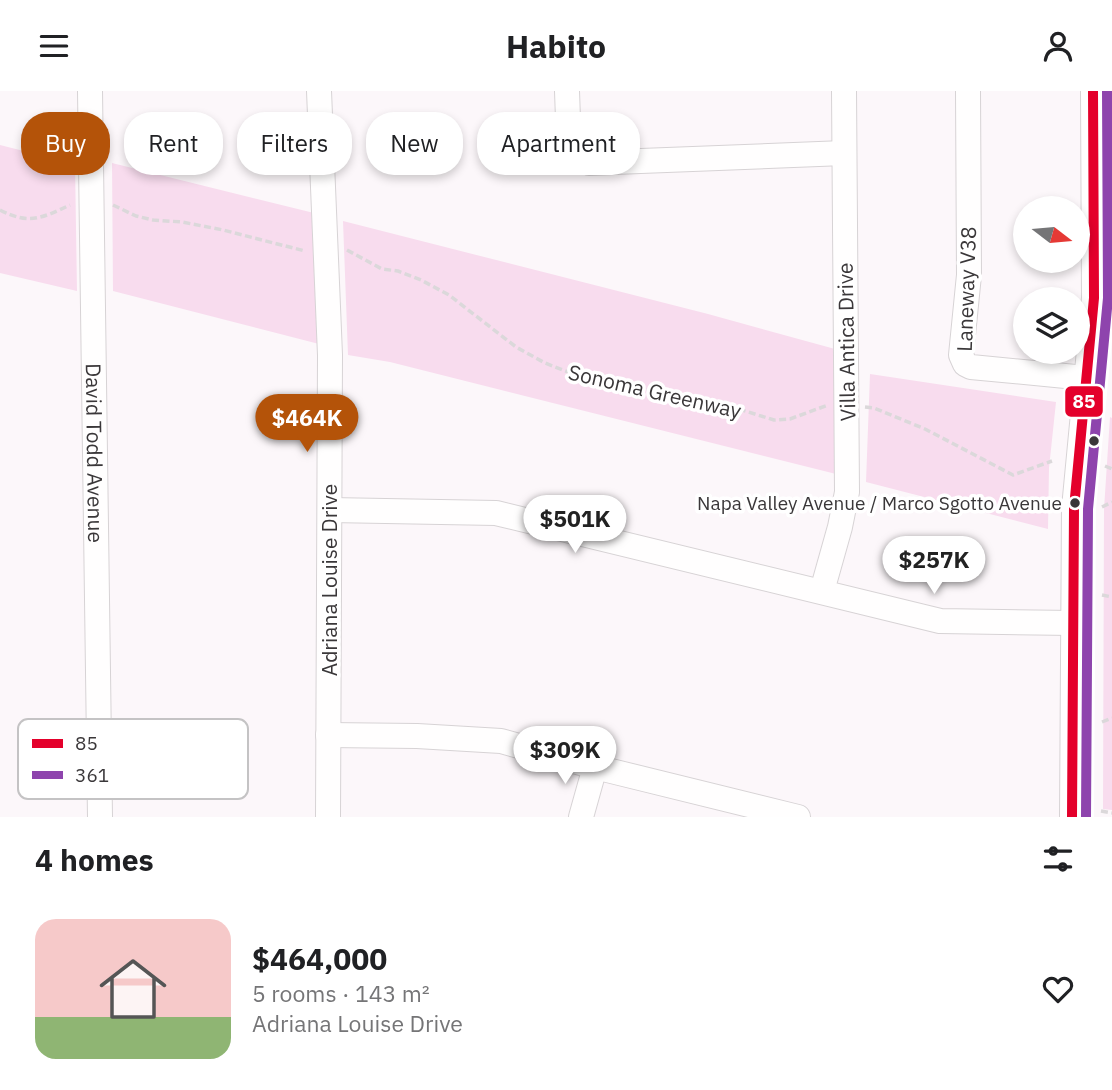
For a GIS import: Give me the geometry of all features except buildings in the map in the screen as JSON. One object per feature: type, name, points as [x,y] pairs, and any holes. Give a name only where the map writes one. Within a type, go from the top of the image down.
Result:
[{"type":"street","name":"David Todd Avenue","points":[[90,91],[99,719]]},
{"type":"street","name":"Adriana Louise Drive","points":[[319,91],[330,355],[328,817]]},
{"type":"street","points":[[567,91],[569,147],[573,154],[589,163],[844,153]]},
{"type":"street","name":"Villa Antica Drive","points":[[822,591],[845,509],[847,492],[844,91]]},
{"type":"street","name":"Laneway V38","points":[[968,91],[970,275],[961,355],[965,364],[971,367],[1086,378]]},
{"type":"street","points":[[1072,817],[1074,507],[1086,378],[1102,319],[1093,91]]},
{"type":"street","points":[[330,510],[496,513],[940,621],[1073,623]]},
{"type":"street","points":[[328,735],[501,741],[798,817]]},
{"type":"street","points":[[581,817],[595,767]]},
{"type":"street","name":"David Todd Avenue","points":[[100,799],[100,817]]},
{"type":"path","points":[[0,210],[20,219],[39,218],[71,205],[79,204],[92,211],[104,205],[115,205],[136,216],[153,220],[182,222],[223,230],[298,251],[313,251]]},
{"type":"path","name":"Sonoma Greenway","points":[[342,250],[357,254],[382,269],[398,271],[421,280],[449,296],[516,347],[545,363],[592,381],[703,398],[774,420],[790,419],[816,408],[835,406]]},
{"type":"path","points":[[860,406],[874,408],[925,429],[1013,475],[1052,461]]},
{"type":"path","points":[[1105,466],[1112,469]]},
{"type":"path","points":[[1102,507],[1112,502]]},
{"type":"path","points":[[1102,595],[1112,597]]},
{"type":"path","points":[[1102,722],[1112,718]]},
{"type":"path","points":[[1101,811],[1112,813]]},
{"type":"shaded area","points":[[0,145],[21,150],[21,175],[75,175],[77,291],[0,273]]},
{"type":"shaded area","points":[[112,163],[124,166],[124,175],[160,175],[314,213],[319,344],[113,291]]},
{"type":"shaded area","points":[[343,221],[835,349],[836,474],[390,362],[348,355]]},
{"type":"shaded area","points":[[870,374],[1056,402],[1049,468],[1048,529],[866,482]]},
{"type":"shaded area","points":[[1110,417],[1112,810],[1103,809],[1104,509]]},
{"type":"transit line","name":"85","points":[[1072,817],[1074,508],[1094,298],[1093,91]]},
{"type":"transit line","name":"361","points":[[1086,817],[1088,509],[1108,298],[1107,91]]},
{"type":"place","name":"Napa Valley Avenue / Marco Sgotto Avenue","points":[[1075,503]]}]
